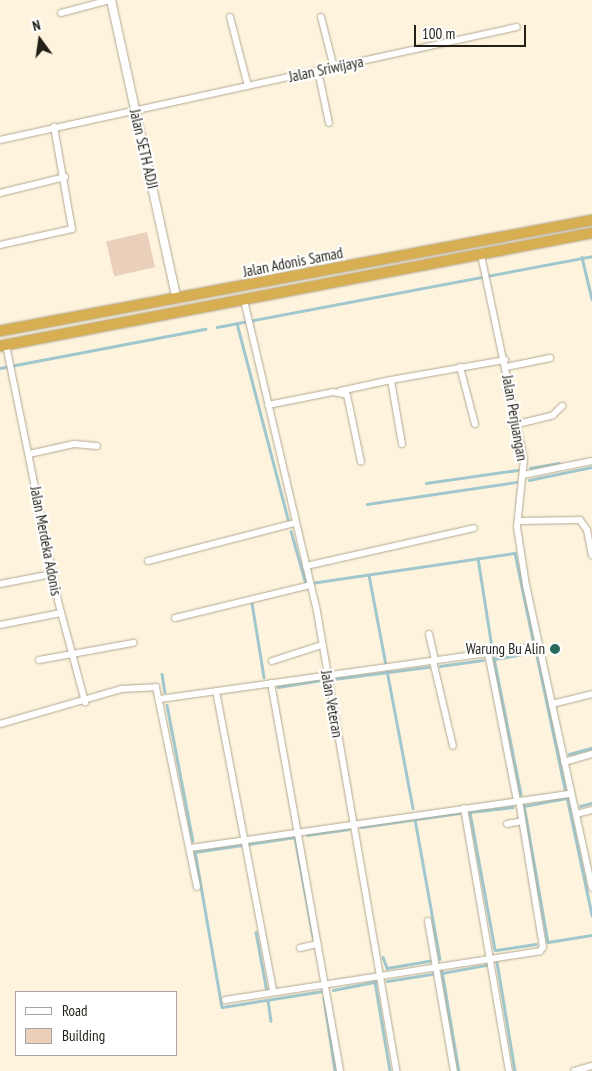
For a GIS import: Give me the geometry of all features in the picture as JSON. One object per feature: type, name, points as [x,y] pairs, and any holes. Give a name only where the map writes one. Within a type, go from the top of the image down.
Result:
[{"type":"highway","name":"Jalan Adonis Samad","points":[[0,330],[178,299],[592,220]]},
{"type":"highway","points":[[3,346],[592,233]]},
{"type":"highway","points":[[289,278],[293,290]]},
{"type":"highway","points":[[64,320],[66,334]]},
{"type":"street","points":[[61,13],[110,0]]},
{"type":"street","name":"Jalan SETH ADJI","points":[[110,0],[178,299]]},
{"type":"street","points":[[230,17],[248,86]]},
{"type":"street","points":[[321,17],[334,68]]},
{"type":"street","name":"Jalan Sriwijaya","points":[[0,140],[517,27]]},
{"type":"street","points":[[318,71],[330,123]]},
{"type":"street","points":[[0,246],[72,229],[65,177],[54,127]]},
{"type":"street","points":[[0,193],[65,177]]},
{"type":"street","name":"Jalan Perjuangan","points":[[481,255],[518,424],[523,475],[518,521],[526,585],[571,794],[589,852],[592,888]]},
{"type":"street","name":"Jalan Veteran","points":[[244,300],[306,566],[322,645],[396,1071]]},
{"type":"street","name":"Jalan Merdeka Adonis","points":[[3,346],[13,378],[61,613],[74,653],[86,702]]},
{"type":"street","points":[[506,367],[550,358]]},
{"type":"street","points":[[268,405],[391,380],[505,360]]},
{"type":"street","points":[[460,367],[475,424]]},
{"type":"street","points":[[391,380],[402,444]]},
{"type":"street","points":[[338,391],[347,395],[361,462]]},
{"type":"street","points":[[518,424],[553,415],[562,406]]},
{"type":"street","points":[[29,454],[74,444],[97,446]]},
{"type":"street","points":[[523,475],[592,462]]},
{"type":"street","points":[[518,521],[580,520],[587,530],[592,556]]},
{"type":"street","points":[[148,561],[295,523]]},
{"type":"street","points":[[306,566],[474,528]]},
{"type":"street","points":[[0,584],[52,574]]},
{"type":"street","points":[[175,618],[310,585]]},
{"type":"street","points":[[0,625],[61,613]]},
{"type":"street","points":[[429,634],[453,746]]},
{"type":"street","points":[[39,660],[133,643]]},
{"type":"street","points":[[272,661],[322,645]]},
{"type":"street","points":[[160,699],[327,674],[539,646]]},
{"type":"street","points":[[225,1000],[273,991],[326,985],[436,966],[540,951],[543,947],[522,821],[488,653]]},
{"type":"street","points":[[270,683],[300,830],[340,1071]]},
{"type":"street","points":[[0,724],[86,702],[122,689],[151,686],[156,688],[160,699],[197,887]]},
{"type":"street","points":[[216,691],[273,991]]},
{"type":"street","points":[[552,704],[592,694]]},
{"type":"street","points":[[564,762],[592,754]]},
{"type":"street","points":[[190,848],[300,830],[571,794]]},
{"type":"street","points":[[464,808],[509,1071]]},
{"type":"street","points":[[576,814],[592,810]]},
{"type":"street","points":[[507,824],[522,821]]},
{"type":"street","points":[[428,921],[454,1071]]},
{"type":"street","points":[[300,948],[318,944]]},
{"type":"street","points":[[574,1071],[592,1066]]},
{"type":"building","points":[[147,232],[155,267],[114,277],[106,241]]},
{"type":"waterway","points":[[217,327],[592,256]]},
{"type":"waterway","points":[[582,257],[592,299]]},
{"type":"waterway","points":[[237,323],[288,519]]},
{"type":"waterway","points":[[0,368],[205,329]]},
{"type":"waterway","points":[[530,468],[559,463]]},
{"type":"waterway","points":[[529,480],[592,467]]},
{"type":"waterway","points":[[426,483],[517,470]]},
{"type":"waterway","points":[[367,504],[516,482]]},
{"type":"waterway","points":[[291,531],[306,584]]},
{"type":"waterway","points":[[311,583],[515,553],[533,640]]},
{"type":"waterway","points":[[478,558],[492,647]]},
{"type":"waterway","points":[[369,575],[413,808]]},
{"type":"waterway","points":[[252,603],[264,677]]},
{"type":"waterway","points":[[536,651],[565,789]]},
{"type":"waterway","points":[[494,659],[536,652]]},
{"type":"waterway","points":[[494,658],[521,794]]},
{"type":"waterway","points":[[440,666],[483,660]]},
{"type":"waterway","points":[[334,679],[428,667]]},
{"type":"waterway","points":[[162,674],[165,692]]},
{"type":"waterway","points":[[278,687],[322,680]]},
{"type":"waterway","points":[[167,705],[193,841]]},
{"type":"waterway","points":[[569,754],[592,748]]},
{"type":"waterway","points":[[567,797],[592,915]]},
{"type":"waterway","points":[[524,806],[567,798]]},
{"type":"waterway","points":[[580,806],[592,803]]},
{"type":"waterway","points":[[524,805],[548,942]]},
{"type":"waterway","points":[[470,812],[513,807]]},
{"type":"waterway","points":[[470,812],[495,950]]},
{"type":"waterway","points":[[361,827],[459,813]]},
{"type":"waterway","points":[[415,819],[440,959]]},
{"type":"waterway","points":[[307,835],[349,829]]},
{"type":"waterway","points":[[295,837],[313,936]]},
{"type":"waterway","points":[[195,852],[295,837]]},
{"type":"waterway","points":[[195,851],[222,1007],[323,991]]},
{"type":"waterway","points":[[256,932],[267,992]]},
{"type":"waterway","points":[[548,942],[592,935]]},
{"type":"waterway","points":[[496,950],[536,944]]},
{"type":"waterway","points":[[383,957],[387,968],[429,961]]},
{"type":"waterway","points":[[497,962],[515,1071]]},
{"type":"waterway","points":[[442,973],[486,965]]},
{"type":"waterway","points":[[442,971],[459,1071]]},
{"type":"waterway","points":[[387,981],[432,974]]},
{"type":"waterway","points":[[375,982],[390,1071]]},
{"type":"waterway","points":[[333,990],[375,982]]},
{"type":"waterway","points":[[324,998],[335,1071]]},
{"type":"waterway","points":[[268,1000],[271,1021]]},
{"type":"place","name":"Warung Bu Alin","points":[[555,649]]}]
